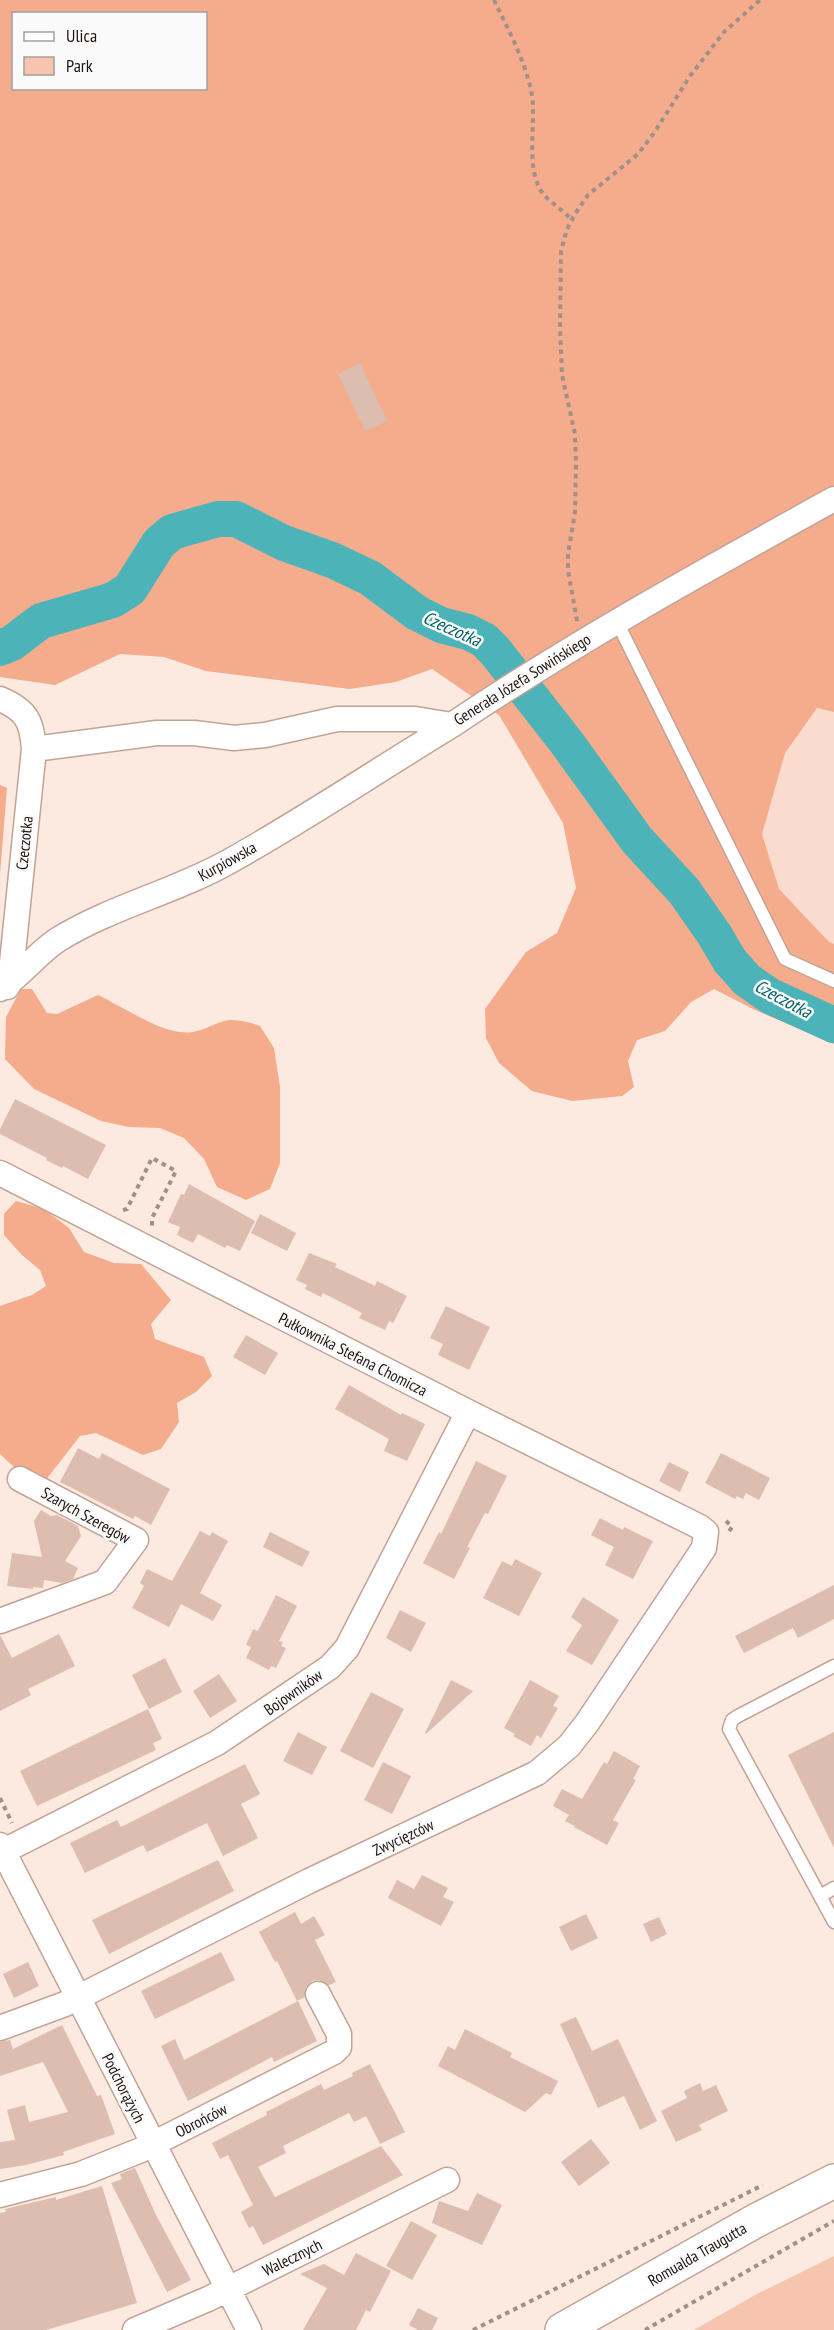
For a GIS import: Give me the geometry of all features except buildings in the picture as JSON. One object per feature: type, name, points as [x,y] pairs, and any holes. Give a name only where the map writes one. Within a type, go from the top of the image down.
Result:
[{"type":"main road","name":"Romualda Traugutta","points":[[562,2330],[759,2219],[834,2181]]},
{"type":"street","name":"Generała Józefa Sowińskiego","points":[[34,749],[157,733],[194,733],[234,738],[265,735],[337,719],[415,719],[452,725],[517,681],[616,620],[834,499]]},
{"type":"street","name":"Czeczotka","points":[[0,699],[13,704],[32,726],[34,749],[3,990]]},
{"type":"street","name":"Kurpiowska","points":[[3,990],[58,940],[114,910],[179,886],[229,862],[452,725]]},
{"type":"street","name":"Pułkownika Stefana Chomicza","points":[[0,1173],[468,1412],[700,1527],[716,1528]]},
{"type":"street","name":"Bojowników","points":[[1,1850],[217,1743],[294,1692],[339,1658],[347,1648],[468,1412]]},
{"type":"street","name":"Szarych Szeregów","points":[[0,1621],[105,1582],[136,1540],[20,1479]]},
{"type":"street","name":"Zwycięzców","points":[[0,2028],[36,2016],[78,1997],[309,1881],[537,1773],[569,1746],[587,1723],[716,1528]]},
{"type":"street","name":"Podchorążych","points":[[1,1850],[249,2330]]},
{"type":"street","name":"Obrońców","points":[[0,2194],[81,2174],[153,2145],[334,2052],[339,2048],[339,2034],[318,1994]]},
{"type":"street","name":"Walecznych","points":[[135,2330],[228,2289],[447,2180]]},
{"type":"lane","points":[[616,620],[785,959],[834,981]]},
{"type":"lane","points":[[834,1666],[738,1716],[732,1720],[729,1729],[834,1922]]},
{"type":"lane","points":[[820,1896],[834,1888]]},
{"type":"path","points":[[494,0],[522,61],[532,93],[532,159],[538,182],[543,194],[572,220]]},
{"type":"path","points":[[579,643],[568,570],[568,554],[575,512],[576,463],[575,434],[562,375],[561,251],[572,220],[588,195],[638,154],[704,57],[724,32],[760,0]]},
{"type":"path","points":[[120,1211],[127,1209],[152,1158],[177,1171],[152,1218],[152,1229],[156,1236]]},
{"type":"path","points":[[472,2330],[773,2181]]},
{"type":"path","points":[[645,2330],[834,2221]]},
{"type":"shaded area","points":[[0,0],[834,0],[834,712],[817,708],[785,753],[762,834],[779,889],[829,942],[834,944],[834,1044],[755,1010],[714,989],[691,1002],[665,1031],[637,1040],[628,1061],[634,1087],[622,1096],[572,1101],[532,1091],[499,1063],[486,1038],[485,1009],[526,952],[557,933],[576,888],[563,823],[499,715],[432,669],[396,682],[350,689],[206,671],[164,657],[120,654],[55,685],[0,677]]},
{"type":"shaded area","points":[[834,528],[834,964],[794,946],[654,643]]},
{"type":"shaded area","points":[[0,785],[7,788],[0,874]]},
{"type":"shaded area","points":[[21,989],[32,989],[47,1013],[57,1014],[98,995],[146,1020],[174,1031],[195,1032],[228,1020],[260,1026],[274,1048],[280,1087],[280,1163],[270,1189],[246,1200],[217,1187],[204,1159],[184,1138],[160,1128],[129,1127],[101,1121],[34,1089],[5,1059],[6,1017]]},
{"type":"shaded area","points":[[16,1201],[44,1209],[69,1228],[84,1252],[114,1263],[141,1264],[171,1300],[151,1324],[155,1339],[204,1357],[212,1376],[196,1392],[177,1403],[179,1422],[161,1449],[143,1455],[96,1433],[80,1436],[45,1481],[28,1480],[0,1454],[0,1306],[32,1295],[46,1286],[40,1270],[4,1235],[4,1214]]},
{"type":"green space","points":[[834,2256],[834,2330],[694,2330],[755,2295]]},
{"type":"waterway","name":"Czeczotka","points":[[0,648],[12,643],[41,621],[113,600],[130,589],[159,543],[172,532],[218,519],[236,519],[284,543],[332,560],[370,578],[417,613],[441,625],[468,632],[484,640],[567,743],[637,840],[684,891],[730,961],[747,980],[770,996],[834,1025]]}]
